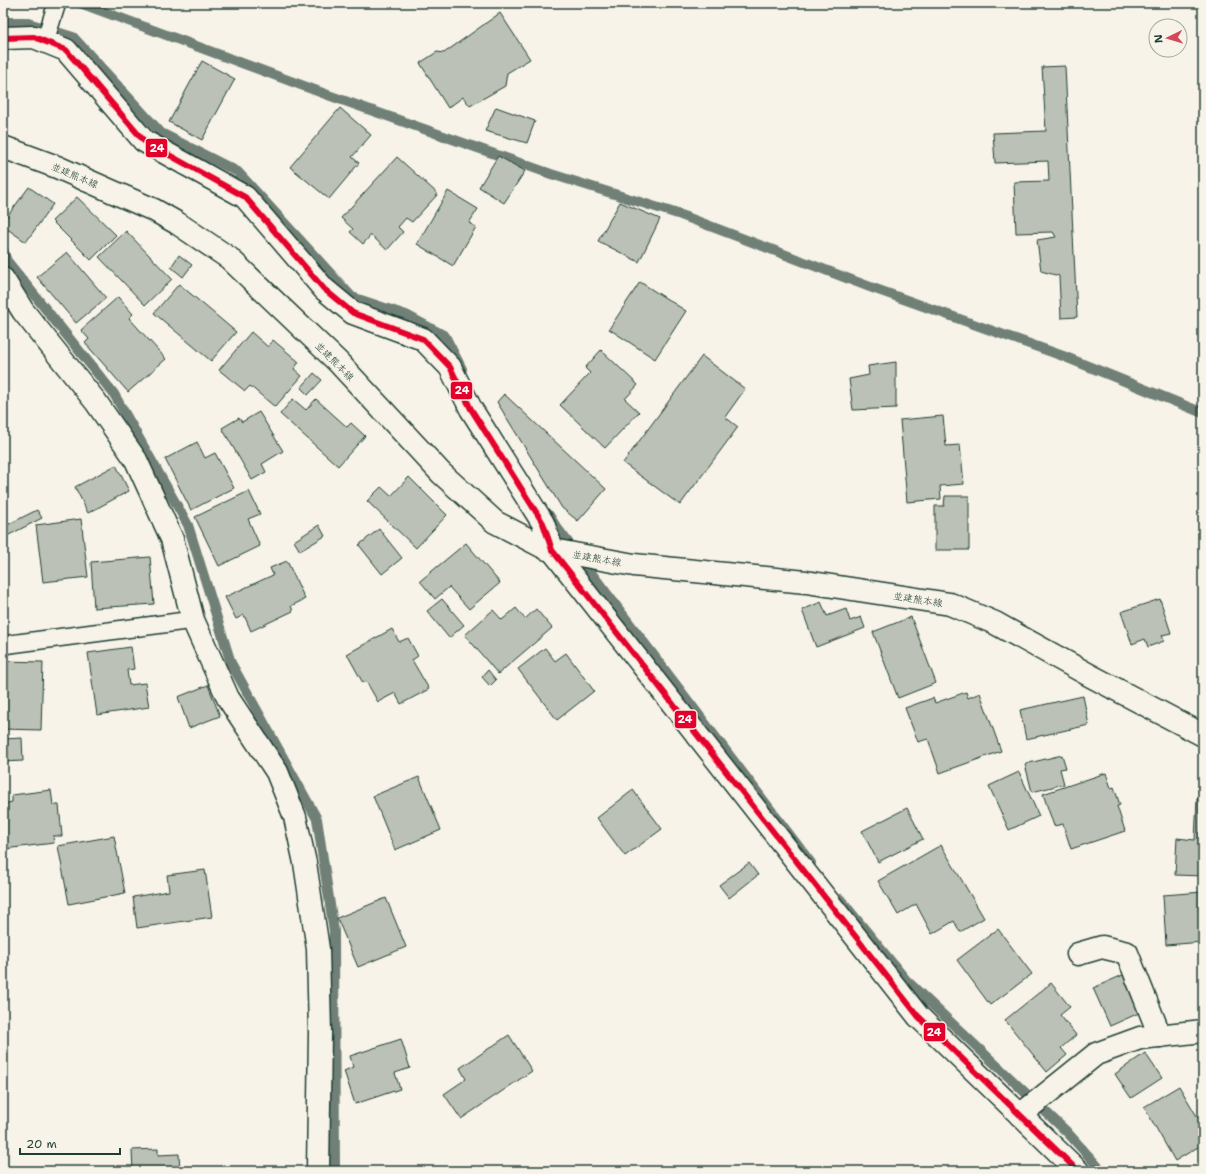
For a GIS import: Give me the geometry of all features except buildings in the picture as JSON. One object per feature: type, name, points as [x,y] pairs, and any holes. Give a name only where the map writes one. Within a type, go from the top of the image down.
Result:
[{"type":"street","points":[[3,38],[34,37],[66,50],[144,141],[245,197],[324,289],[353,313],[423,339],[450,367],[470,409],[543,523],[552,550],[918,1016],[1078,1171]]},
{"type":"street","name":"並建熊本線","points":[[3,147],[57,167],[154,210],[177,223],[229,258],[338,362],[440,473],[496,522],[547,549],[634,565],[806,582],[950,604],[995,623],[1203,735]]},
{"type":"street","points":[[3,279],[23,311],[96,402],[136,460],[172,539],[193,620],[228,698],[277,772],[295,817],[305,863],[318,949],[320,1033],[318,1171]]},
{"type":"street","points":[[1078,954],[1102,947],[1127,953],[1160,1036]]},
{"type":"street","points":[[1020,1115],[1096,1054],[1140,1038],[1203,1031]]},
{"type":"lane","points":[[45,41],[57,3]]},
{"type":"lane","points":[[3,645],[193,620]]},
{"type":"waterway","points":[[80,3],[328,95],[551,174],[681,215],[870,287],[1063,356],[1203,413]]},
{"type":"waterway","points":[[3,22],[25,22],[73,37],[161,133],[238,172],[352,297],[406,315],[445,336],[462,369]]},
{"type":"waterway","points":[[3,250],[7,261],[114,394],[188,525],[231,663],[317,819],[334,931],[335,1171]]},
{"type":"waterway","points":[[549,515],[555,525],[811,863]]},
{"type":"waterway","points":[[840,899],[906,980],[1067,1132],[1102,1171]]},
{"type":"transit line","name":"24","points":[[3,38],[34,37],[66,50],[144,141],[245,197],[324,289],[353,313],[423,339],[450,367],[471,409],[543,523],[552,550],[918,1016],[1078,1171]]}]
